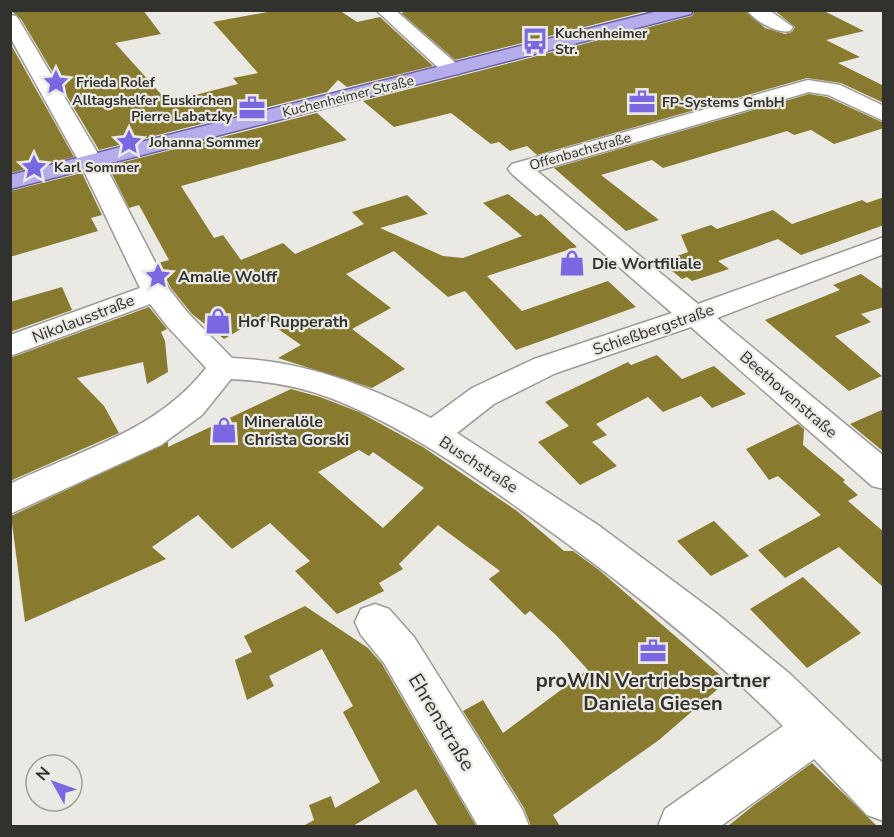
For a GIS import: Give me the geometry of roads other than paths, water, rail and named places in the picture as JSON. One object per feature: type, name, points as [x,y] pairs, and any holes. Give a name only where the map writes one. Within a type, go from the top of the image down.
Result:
[{"type":"main road","name":"Kuchenheimer Straße","points":[[10,182],[685,10]]},
{"type":"street","points":[[384,10],[452,70]]},
{"type":"street","points":[[754,10],[784,27]]},
{"type":"street","points":[[10,20],[90,161],[156,292],[178,320],[223,368],[192,406],[158,431],[10,500]]},
{"type":"street","name":"Offenbachstraße","points":[[694,314],[520,169],[808,86],[825,87],[840,92],[884,116]]},
{"type":"street","name":"Schießbergstraße","points":[[433,434],[483,396],[512,381],[587,351],[877,254]]},
{"type":"street","name":"Nikolausstraße","points":[[10,346],[156,292]]},
{"type":"street","name":"Beethovenstraße","points":[[694,314],[884,476]]},
{"type":"street","name":"Buschstraße","points":[[223,368],[267,369],[322,384],[377,404],[461,451],[615,557],[706,629],[758,673],[884,798]]},
{"type":"street","name":"Ehrenstraße","points":[[375,622],[399,650],[505,826]]},
{"type":"street","points":[[682,826],[784,751],[818,730]]},
{"type":"place","name":"Kuchenheimer Str.","points":[[535,41]]},
{"type":"place","name":"Frieda Rolef","points":[[56,82]]},
{"type":"place","name":"FP-Systems GmbH","points":[[642,102]]},
{"type":"place","name":"Alltagshelfer Euskirchen Pierre Labatzky","points":[[252,108]]},
{"type":"place","name":"Johanna Sommer","points":[[129,142]]},
{"type":"place","name":"Karl Sommer","points":[[34,167]]},
{"type":"place","name":"Die Wortfiliale","points":[[572,263]]},
{"type":"place","name":"Amalie Wolff","points":[[158,276]]},
{"type":"place","name":"Hof Rupperath","points":[[218,321]]},
{"type":"place","name":"Mineralöle Christa Gorski","points":[[224,430]]},
{"type":"place","name":"proWIN Vertriebspartner Daniela Giesen","points":[[653,651]]}]
